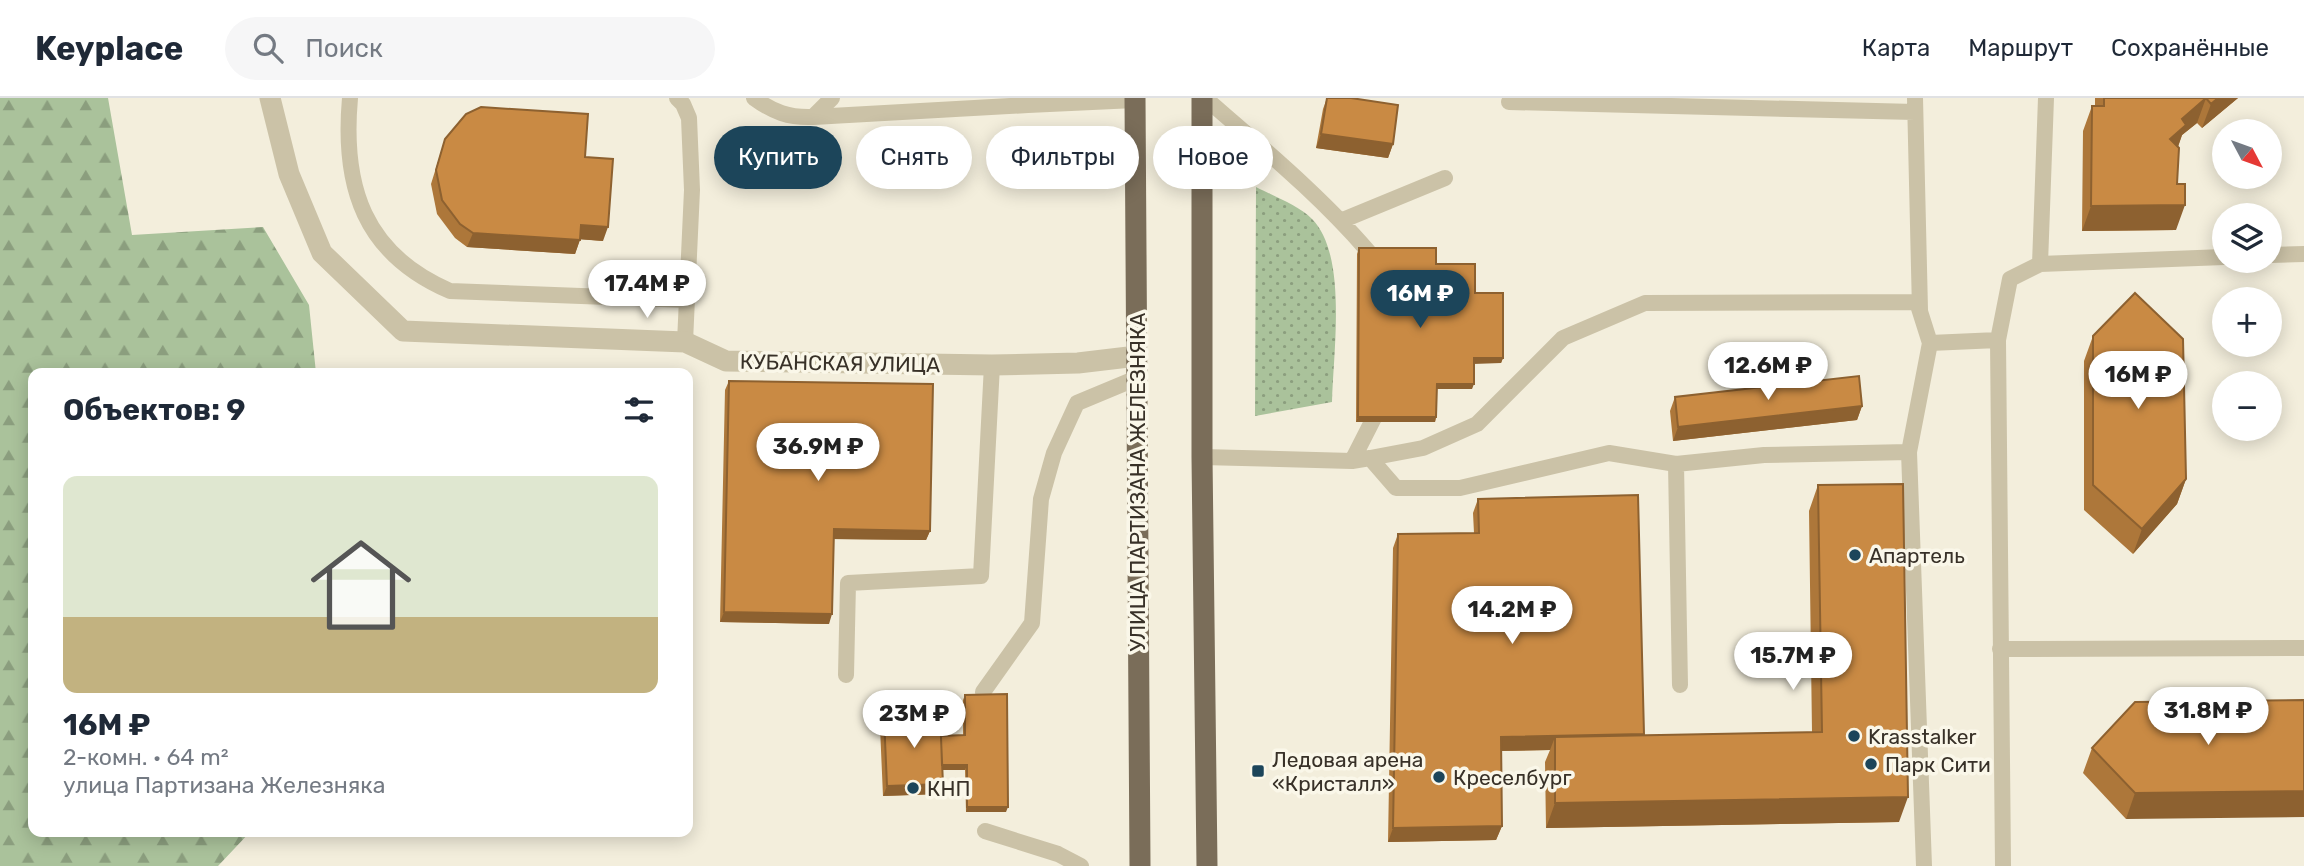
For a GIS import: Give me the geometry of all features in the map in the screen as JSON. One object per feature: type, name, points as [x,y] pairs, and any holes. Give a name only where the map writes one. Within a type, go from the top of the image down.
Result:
[{"type":"main road","points":[[1203,98],[1202,457],[1208,866]]},
{"type":"main road","name":"УЛИЦА ПАРТИЗАНА ЖЕЛЕЗНЯКА","points":[[1135,99],[1140,866]]},
{"type":"street","name":"КУБАНСКАЯ УЛИЦА","points":[[270,98],[289,174],[322,253],[403,331],[685,342],[726,361],[992,365],[1078,363],[1137,356]]},
{"type":"lane","points":[[350,98],[346,136],[357,202],[401,265],[425,281],[450,292],[687,300]]},
{"type":"lane","points":[[677,98],[689,118],[692,190],[685,342]]},
{"type":"lane","points":[[754,98],[781,115],[813,117],[1028,101],[1135,99]]},
{"type":"lane","points":[[813,117],[832,98]]},
{"type":"lane","points":[[1203,98],[1311,196],[1343,220],[1382,268]]},
{"type":"lane","points":[[2040,264],[2046,98]]},
{"type":"lane","points":[[1509,102],[1914,105],[1917,302],[1930,343],[1909,452],[1924,866]]},
{"type":"lane","points":[[1343,220],[1446,178]]},
{"type":"lane","points":[[2282,255],[2304,254]]},
{"type":"lane","points":[[2003,866],[1998,340],[2010,279],[2040,264],[2212,257]]},
{"type":"lane","points":[[1202,457],[1352,461],[1423,447],[1476,424],[1563,338],[1645,303],[1917,302]]},
{"type":"lane","points":[[1930,343],[1998,340]]},
{"type":"lane","points":[[846,675],[848,583],[981,576],[992,365]]},
{"type":"lane","points":[[983,692],[1032,623],[1041,499],[1054,453],[1077,403],[1137,378]]},
{"type":"lane","points":[[1352,461],[1381,404]]},
{"type":"lane","points":[[1370,458],[1396,488],[1460,488],[1609,453],[1676,464],[1765,455],[1909,452]]},
{"type":"lane","points":[[1676,464],[1680,685]]},
{"type":"lane","points":[[2000,649],[2304,648]]},
{"type":"lane","points":[[985,831],[1058,854],[1082,866]]},
{"type":"green space","points":[[0,98],[108,98],[132,235],[263,227],[309,305],[315,368],[28,368],[28,837],[245,837],[218,866],[0,866]]},
{"type":"green space","points":[[1256,189],[1260,189],[1306,214],[1323,235],[1334,280],[1336,332],[1332,402],[1255,416]]},
{"type":"building","points":[[1327,98],[1351,98],[1398,105],[1393,144],[1321,134]]},
{"type":"building","points":[[2104,98],[2206,98],[2182,119],[2186,125],[2170,139],[2179,148],[2177,184],[2185,184],[2185,205],[2091,206],[2092,106],[2104,106]]},
{"type":"building","points":[[2206,98],[2218,98],[2211,104]]},
{"type":"building","points":[[481,107],[588,114],[585,157],[613,159],[608,227],[581,225],[580,240],[473,233],[460,224],[442,200],[436,170],[445,139],[466,114]]},
{"type":"building","points":[[1359,248],[1436,248],[1436,264],[1475,264],[1475,293],[1503,293],[1503,358],[1474,358],[1474,384],[1437,384],[1436,417],[1358,417]]},
{"type":"building","points":[[2135,293],[2183,339],[2186,479],[2142,529],[2093,485],[2093,336]]},
{"type":"building","points":[[1859,376],[1862,406],[1678,427],[1675,397]]},
{"type":"building","points":[[729,381],[933,384],[930,531],[834,529],[832,614],[724,612]]},
{"type":"building","points":[[1903,484],[1908,797],[1555,803],[1555,737],[1822,732],[1818,485]]},
{"type":"building","points":[[1638,495],[1644,734],[1501,737],[1502,826],[1393,828],[1398,534],[1479,533],[1478,499]]},
{"type":"building","points":[[1007,694],[1008,807],[967,807],[967,765],[942,765],[941,736],[965,735],[965,695]]},
{"type":"building","points":[[2304,700],[2304,791],[2135,793],[2092,748],[2135,702]]},
{"type":"building","points":[[940,715],[943,784],[887,786],[884,717]]},
{"type":"place","name":"Апартель","points":[[1855,555]]},
{"type":"place","name":"Krasstalker","points":[[1854,736]]},
{"type":"place","name":"Парк Сити","points":[[1871,764]]},
{"type":"place","name":"Ледовая арена «Кристалл»","points":[[1258,771]]},
{"type":"place","name":"Креселбург","points":[[1439,777]]},
{"type":"place","name":"КНП","points":[[913,788]]}]
